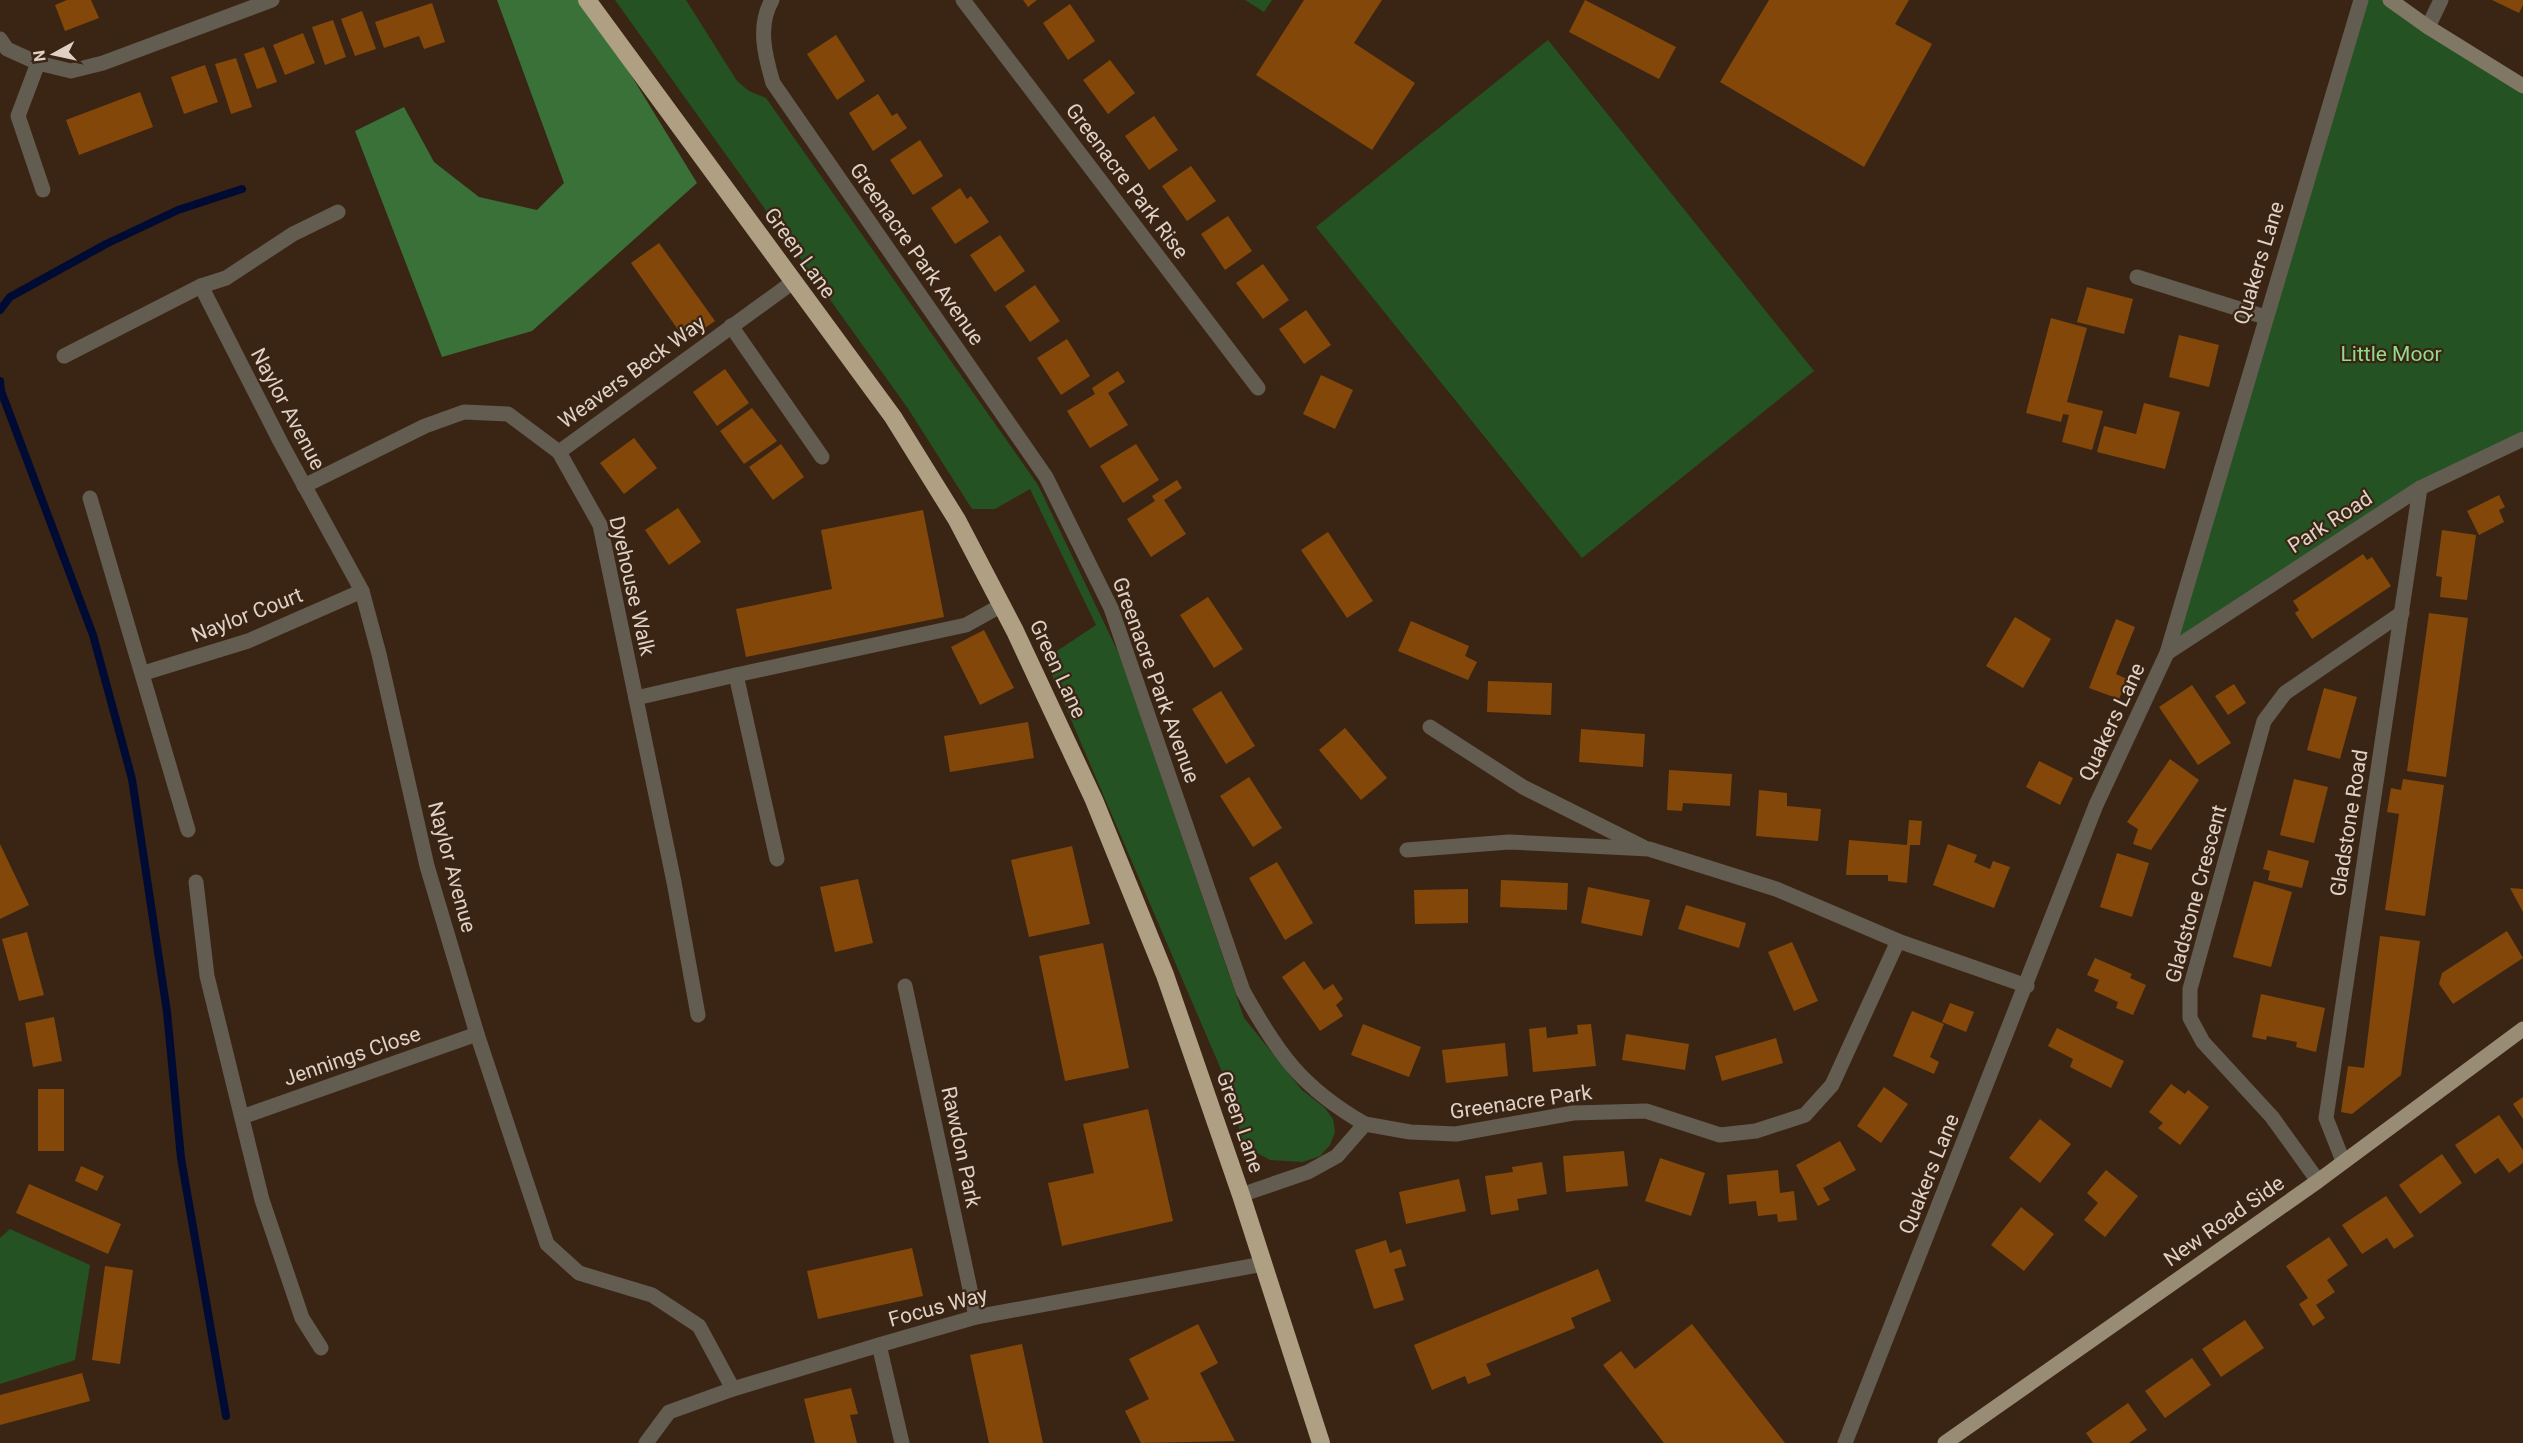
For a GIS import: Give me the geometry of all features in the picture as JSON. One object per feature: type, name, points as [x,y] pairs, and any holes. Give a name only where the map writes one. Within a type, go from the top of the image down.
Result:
[{"type":"highway","name":"Green Lane","points":[[587,0],[893,417],[957,520],[1002,605],[1094,800],[1165,975],[1241,1195],[1321,1443]]},
{"type":"main road","points":[[2390,0],[2428,27],[2523,86]]},
{"type":"main road","name":"New Road Side","points":[[1945,1443],[2318,1180],[2523,1029]]},
{"type":"street","points":[[0,39],[7,49],[38,63],[71,70],[103,63],[272,0]]},
{"type":"street","name":"Greenacre Park Avenue","points":[[772,0],[766,11],[763,47],[773,83],[1046,477],[1112,608],[1243,991],[1269,1037],[1309,1086],[1338,1108],[1365,1124]]},
{"type":"street","name":"Greenacre Park Rise","points":[[963,0],[1258,388]]},
{"type":"street","name":"Quakers Lane","points":[[1845,1443],[2027,986],[2096,805],[2167,652],[2361,0]]},
{"type":"street","points":[[2428,27],[2441,0]]},
{"type":"street","points":[[38,63],[18,117],[43,190]]},
{"type":"street","points":[[64,356],[201,286],[226,278],[293,234],[338,212]]},
{"type":"street","points":[[2137,277],[2265,317]]},
{"type":"street","name":"Weavers Beck Way","points":[[559,452],[793,282]]},
{"type":"street","name":"Naylor Avenue","points":[[201,286],[304,486],[362,591],[380,654],[427,866],[477,1034],[547,1244],[579,1273],[652,1295],[699,1326],[733,1389]]},
{"type":"street","name":"Weavers Beck Way","points":[[731,326],[822,457]]},
{"type":"street","name":"Dyehouse Walk","points":[[304,486],[425,426],[464,412],[508,414],[559,452],[600,525],[698,1015]]},
{"type":"street","name":"Park Road","points":[[2167,652],[2420,488],[2523,439]]},
{"type":"street","name":"Gladstone Road","points":[[2343,1161],[2326,1118],[2420,488]]},
{"type":"street","points":[[90,498],[189,830]]},
{"type":"street","name":"Naylor Court","points":[[144,673],[248,641],[362,591]]},
{"type":"street","points":[[636,698],[966,625],[1002,605]]},
{"type":"street","name":"Gladstone Crescent","points":[[2318,1180],[2272,1117],[2203,1042],[2190,1018],[2190,989],[2264,721],[2285,693],[2402,613]]},
{"type":"street","points":[[736,675],[777,859]]},
{"type":"street","points":[[1430,728],[1522,787],[1648,849],[1776,890],[1898,941],[2027,986]]},
{"type":"street","points":[[1407,850],[1509,842],[1648,849]]},
{"type":"street","points":[[196,882],[207,976],[262,1200],[302,1318],[321,1348]]},
{"type":"street","name":"Greenacre Park","points":[[1365,1124],[1410,1131],[1456,1134],[1574,1113],[1646,1111],[1720,1136],[1756,1131],[1804,1116],[1832,1085],[1898,941]]},
{"type":"street","name":"Rawdon Park","points":[[905,986],[976,1317]]},
{"type":"street","name":"Jennings Close","points":[[242,1117],[477,1034]]},
{"type":"street","points":[[1241,1195],[1308,1172],[1337,1156],[1365,1124]]},
{"type":"street","name":"Focus Way","points":[[646,1443],[669,1412],[733,1389],[879,1345],[976,1317],[1263,1264]]},
{"type":"street","points":[[879,1345],[902,1443]]},
{"type":"green space","points":[[497,0],[585,0],[697,183],[532,331],[442,357],[355,131],[404,107],[434,162],[479,197],[537,210],[564,183]]},
{"type":"green space","points":[[615,0],[686,0],[737,81],[749,91],[766,98],[1038,485],[1120,656],[1244,1018],[1302,1090],[1325,1108],[1333,1119],[1335,1132],[1330,1145],[1320,1156],[1303,1162],[1270,1160],[1246,1147],[1240,1134],[1235,1102],[1045,659],[1096,625],[1030,489],[995,509],[972,509],[907,407]]},
{"type":"green space","points":[[1245,0],[1272,0],[1264,12]]},
{"type":"green space","name":"Little Moor","points":[[2361,0],[2394,0],[2523,83],[2523,439],[2420,488],[2167,653]]},
{"type":"green space","points":[[1548,40],[1814,371],[1582,558],[1316,227]]},
{"type":"green space","points":[[10,1229],[90,1265],[75,1360],[0,1384],[0,1238]]},
{"type":"building","points":[[67,0],[91,0],[99,18],[65,31],[55,5]]},
{"type":"building","points":[[1023,0],[1037,0],[1028,7]]},
{"type":"building","points":[[1304,0],[1382,0],[1354,43],[1415,83],[1372,150],[1256,75]]},
{"type":"building","points":[[1585,0],[1676,47],[1659,79],[1569,32]]},
{"type":"building","points":[[1769,0],[1909,0],[1895,24],[1932,44],[1864,167],[1720,82]]},
{"type":"building","points":[[2492,0],[2523,0],[2523,5],[2519,13]]},
{"type":"building","points":[[432,3],[445,42],[424,49],[419,36],[384,48],[375,22]]},
{"type":"building","points":[[1070,4],[1095,41],[1068,60],[1043,23]]},
{"type":"building","points":[[362,11],[376,49],[355,56],[341,19]]},
{"type":"building","points":[[333,20],[346,57],[325,65],[312,27]]},
{"type":"building","points":[[303,33],[315,63],[285,75],[273,45]]},
{"type":"building","points":[[836,35],[865,81],[837,100],[807,54]]},
{"type":"building","points":[[264,47],[277,82],[257,89],[244,54]]},
{"type":"building","points":[[236,58],[252,107],[231,114],[215,64]]},
{"type":"building","points":[[1110,60],[1135,93],[1108,114],[1083,80]]},
{"type":"building","points":[[205,65],[218,102],[184,114],[171,77]]},
{"type":"building","points":[[140,92],[153,127],[79,155],[66,120]]},
{"type":"building","points":[[878,94],[892,116],[897,113],[907,128],[873,151],[849,113]]},
{"type":"building","points":[[1154,116],[1178,150],[1149,170],[1125,136]]},
{"type":"building","points":[[920,140],[943,176],[913,195],[890,160]]},
{"type":"building","points":[[1191,166],[1216,201],[1187,221],[1162,186]]},
{"type":"building","points":[[960,188],[967,199],[971,196],[989,222],[955,244],[931,208]]},
{"type":"building","points":[[1228,216],[1252,251],[1225,270],[1201,234]]},
{"type":"building","points":[[1000,235],[1025,271],[995,292],[970,255]]},
{"type":"building","points":[[659,243],[715,321],[686,341],[631,263]]},
{"type":"building","points":[[1263,264],[1289,300],[1263,319],[1236,283]]},
{"type":"building","points":[[1035,285],[1060,321],[1030,342],[1005,306]]},
{"type":"building","points":[[2087,287],[2133,299],[2124,334],[2077,322]]},
{"type":"building","points":[[1306,310],[1331,345],[1304,364],[1279,329]]},
{"type":"building","points":[[2051,318],[2087,328],[2067,402],[2103,411],[2092,450],[2062,442],[2069,415],[2063,414],[2061,422],[2026,413]]},
{"type":"building","points":[[2179,335],[2219,345],[2209,387],[2169,377]]},
{"type":"building","points":[[1067,339],[1090,376],[1061,395],[1037,358]]},
{"type":"building","points":[[725,369],[749,403],[717,426],[693,392]]},
{"type":"building","points":[[1118,371],[1125,382],[1108,393],[1128,425],[1090,448],[1067,411],[1095,394],[1092,388]]},
{"type":"building","points":[[1321,375],[1353,390],[1335,429],[1303,414]]},
{"type":"building","points":[[2144,403],[2180,412],[2165,469],[2097,452],[2104,426],[2136,434]]},
{"type":"building","points":[[752,408],[777,441],[744,464],[720,431]]},
{"type":"building","points":[[634,438],[657,468],[624,494],[600,463]]},
{"type":"building","points":[[781,444],[804,477],[773,500],[749,467]]},
{"type":"building","points":[[1136,444],[1159,480],[1123,503],[1100,466]]},
{"type":"building","points":[[1177,480],[1182,488],[1164,500],[1186,534],[1151,557],[1127,519],[1155,501],[1152,496]]},
{"type":"building","points":[[2499,495],[2505,507],[2499,510],[2504,522],[2479,535],[2467,511]]},
{"type":"building","points":[[678,508],[701,542],[669,565],[645,530]]},
{"type":"building","points":[[923,510],[944,617],[746,657],[736,609],[832,589],[821,530]]},
{"type":"building","points":[[2442,530],[2476,535],[2467,600],[2440,597],[2442,577],[2436,576]]},
{"type":"building","points":[[1328,532],[1373,601],[1347,618],[1301,550]]},
{"type":"building","points":[[2363,554],[2367,560],[2372,557],[2391,586],[2312,639],[2295,613],[2299,610],[2293,601]]},
{"type":"building","points":[[1208,597],[1243,649],[1214,668],[1180,615]]},
{"type":"building","points":[[2429,613],[2468,618],[2446,777],[2407,771]]},
{"type":"building","points":[[2015,617],[2051,639],[2023,688],[1986,666]]},
{"type":"building","points":[[2116,619],[2135,627],[2116,674],[2127,679],[2119,699],[2089,688]]},
{"type":"building","points":[[1411,621],[1469,646],[1465,656],[1477,662],[1468,680],[1398,651]]},
{"type":"building","points":[[984,630],[1014,688],[980,705],[951,647]]},
{"type":"building","points":[[1488,681],[1552,683],[1551,715],[1487,712]]},
{"type":"building","points":[[2234,684],[2246,703],[2228,715],[2215,696]]},
{"type":"building","points":[[2192,685],[2231,743],[2198,765],[2159,707]]},
{"type":"building","points":[[2324,688],[2357,697],[2340,759],[2307,750]]},
{"type":"building","points":[[1221,691],[1255,746],[1226,764],[1192,709]]},
{"type":"building","points":[[1028,722],[1034,758],[950,772],[944,736]]},
{"type":"building","points":[[1345,728],[1387,778],[1361,800],[1319,750]]},
{"type":"building","points":[[1581,729],[1645,734],[1643,767],[1579,762]]},
{"type":"building","points":[[2170,759],[2199,780],[2151,850],[2133,844],[2138,829],[2127,822]]},
{"type":"building","points":[[2039,761],[2073,778],[2060,805],[2026,787]]},
{"type":"building","points":[[1669,770],[1732,774],[1730,806],[1683,803],[1682,811],[1667,810]]},
{"type":"building","points":[[1249,777],[1282,828],[1253,847],[1220,796]]},
{"type":"building","points":[[2294,779],[2328,787],[2314,843],[2280,835]]},
{"type":"building","points":[[2403,779],[2444,785],[2425,916],[2385,910],[2399,814],[2387,812],[2391,788],[2401,790]]},
{"type":"building","points":[[1759,790],[1787,793],[1787,806],[1821,809],[1818,841],[1756,836]]},
{"type":"building","points":[[1909,820],[1922,821],[1920,845],[1910,845],[1907,883],[1888,881],[1888,875],[1846,875],[1849,840],[1907,845]]},
{"type":"building","points":[[0,844],[29,905],[0,919]]},
{"type":"building","points":[[1948,844],[1977,855],[1974,862],[1990,869],[1993,861],[2010,867],[1994,908],[1933,885]]},
{"type":"building","points":[[1072,846],[1090,924],[1029,937],[1011,860]]},
{"type":"building","points":[[2268,850],[2309,861],[2302,888],[2268,880],[2270,871],[2263,869]]},
{"type":"building","points":[[2117,853],[2149,863],[2132,917],[2100,907]]},
{"type":"building","points":[[1277,862],[1313,923],[1285,940],[1249,878]]},
{"type":"building","points":[[858,879],[873,943],[835,952],[820,887]]},
{"type":"building","points":[[1501,880],[1568,883],[1567,910],[1500,907]]},
{"type":"building","points":[[2254,881],[2292,892],[2271,967],[2233,957]]},
{"type":"building","points":[[1588,887],[1650,900],[1642,936],[1581,923]]},
{"type":"building","points":[[2510,888],[2523,889],[2523,912]]},
{"type":"building","points":[[1468,889],[1468,923],[1415,924],[1414,890]]},
{"type":"building","points":[[1686,905],[1746,923],[1739,948],[1678,929]]},
{"type":"building","points":[[2507,931],[2523,958],[2453,1004],[2439,984],[2442,973]]},
{"type":"building","points":[[27,932],[44,995],[19,1001],[2,939]]},
{"type":"building","points":[[2380,936],[2420,941],[2401,1075],[2352,1114],[2341,1112],[2348,1066],[2364,1068]]},
{"type":"building","points":[[1792,942],[1818,1001],[1794,1011],[1768,952]]},
{"type":"building","points":[[1103,943],[1129,1068],[1065,1081],[1039,956]]},
{"type":"building","points":[[2095,958],[2132,974],[2130,978],[2146,985],[2133,1015],[2116,1008],[2118,1002],[2094,991],[2099,980],[2087,975]]},
{"type":"building","points":[[1304,961],[1324,990],[1333,984],[1343,999],[1336,1005],[1343,1016],[1320,1031],[1282,977]]},
{"type":"building","points":[[2261,994],[2325,1008],[2316,1052],[2296,1047],[2297,1042],[2267,1036],[2266,1040],[2252,1037]]},
{"type":"building","points":[[1950,1003],[1974,1012],[1966,1032],[1942,1022]]},
{"type":"building","points":[[1912,1011],[1944,1024],[1930,1057],[1939,1062],[1934,1074],[1893,1056]]},
{"type":"building","points":[[54,1017],[62,1061],[33,1067],[25,1023]]},
{"type":"building","points":[[1363,1024],[1421,1047],[1409,1077],[1351,1055]]},
{"type":"building","points":[[1591,1024],[1596,1066],[1533,1072],[1529,1029],[1546,1027],[1547,1038],[1578,1034],[1577,1025]]},
{"type":"building","points":[[2057,1028],[2124,1061],[2111,1088],[2070,1067],[2073,1059],[2048,1046]]},
{"type":"building","points":[[1626,1034],[1689,1044],[1685,1070],[1622,1060]]},
{"type":"building","points":[[1776,1038],[1783,1063],[1722,1081],[1715,1056]]},
{"type":"building","points":[[1505,1043],[1508,1076],[1446,1083],[1442,1050]]},
{"type":"building","points":[[2171,1084],[2185,1094],[2188,1090],[2209,1107],[2180,1145],[2158,1128],[2163,1123],[2149,1112]]},
{"type":"building","points":[[1884,1087],[1908,1104],[1881,1143],[1857,1126]]},
{"type":"building","points":[[38,1089],[64,1089],[64,1151],[38,1151]]},
{"type":"building","points":[[2523,1097],[2523,1119],[2513,1104]]},
{"type":"building","points":[[1148,1109],[1173,1221],[1062,1246],[1048,1183],[1094,1173],[1083,1124]]},
{"type":"building","points":[[2499,1115],[2523,1150],[2523,1163],[2509,1173],[2498,1158],[2475,1174],[2455,1145]]},
{"type":"building","points":[[2040,1119],[2071,1144],[2040,1183],[2009,1158]]},
{"type":"building","points":[[1840,1141],[1856,1170],[1823,1188],[1830,1200],[1818,1206],[1796,1165]]},
{"type":"building","points":[[1624,1151],[1628,1186],[1566,1192],[1563,1156]]},
{"type":"building","points":[[2442,1154],[2462,1183],[2420,1214],[2399,1185]]},
{"type":"building","points":[[1660,1158],[1705,1173],[1691,1216],[1645,1201]]},
{"type":"building","points":[[1542,1162],[1547,1194],[1517,1199],[1519,1210],[1491,1215],[1485,1176],[1513,1172],[1512,1167]]},
{"type":"building","points":[[81,1166],[104,1176],[97,1191],[75,1181]]},
{"type":"building","points":[[1778,1170],[1780,1193],[1794,1191],[1797,1220],[1778,1222],[1777,1214],[1758,1216],[1756,1201],[1729,1204],[1727,1175]]},
{"type":"building","points":[[2106,1170],[2138,1196],[2105,1237],[2084,1220],[2098,1203],[2087,1193]]},
{"type":"building","points":[[1459,1179],[1466,1211],[1406,1224],[1399,1192]]},
{"type":"building","points":[[29,1184],[121,1224],[108,1254],[16,1213]]},
{"type":"building","points":[[2386,1196],[2414,1236],[2394,1249],[2387,1238],[2362,1254],[2342,1225]]},
{"type":"building","points":[[2021,1207],[2054,1234],[2024,1271],[1991,1245]]},
{"type":"building","points":[[2329,1237],[2348,1265],[2327,1280],[2335,1292],[2316,1305],[2325,1318],[2313,1326],[2299,1304],[2308,1298],[2286,1266]]},
{"type":"building","points":[[1386,1240],[1390,1253],[1401,1249],[1406,1266],[1394,1269],[1404,1300],[1374,1309],[1355,1250]]},
{"type":"building","points":[[912,1248],[923,1296],[818,1319],[807,1271]]},
{"type":"building","points":[[105,1266],[133,1270],[120,1364],[92,1360]]},
{"type":"building","points":[[1598,1269],[1611,1301],[1571,1318],[1575,1328],[1486,1364],[1491,1375],[1468,1384],[1465,1376],[1432,1390],[1414,1345]]},
{"type":"building","points":[[2245,1320],[2264,1348],[2221,1377],[2202,1349]]},
{"type":"building","points":[[1198,1324],[1218,1363],[1200,1373],[1235,1441],[1141,1443],[1125,1411],[1149,1399],[1129,1359]]},
{"type":"building","points":[[1692,1324],[1785,1443],[1664,1443],[1603,1365],[1621,1351],[1635,1369]]},
{"type":"building","points":[[1022,1344],[1043,1443],[989,1443],[970,1355]]},
{"type":"building","points":[[2192,1358],[2211,1385],[2165,1418],[2145,1391]]},
{"type":"building","points":[[82,1373],[90,1401],[0,1425],[0,1395]]},
{"type":"building","points":[[851,1388],[858,1414],[850,1415],[857,1443],[815,1443],[804,1399]]},
{"type":"building","points":[[2128,1403],[2147,1430],[2129,1443],[2093,1443],[2086,1433]]},
{"type":"waterway","points":[[0,310],[10,297],[106,244],[178,210],[242,189]]},
{"type":"waterway","points":[[0,381],[1,391],[93,635],[132,779],[167,1012],[181,1158],[226,1416]]}]
